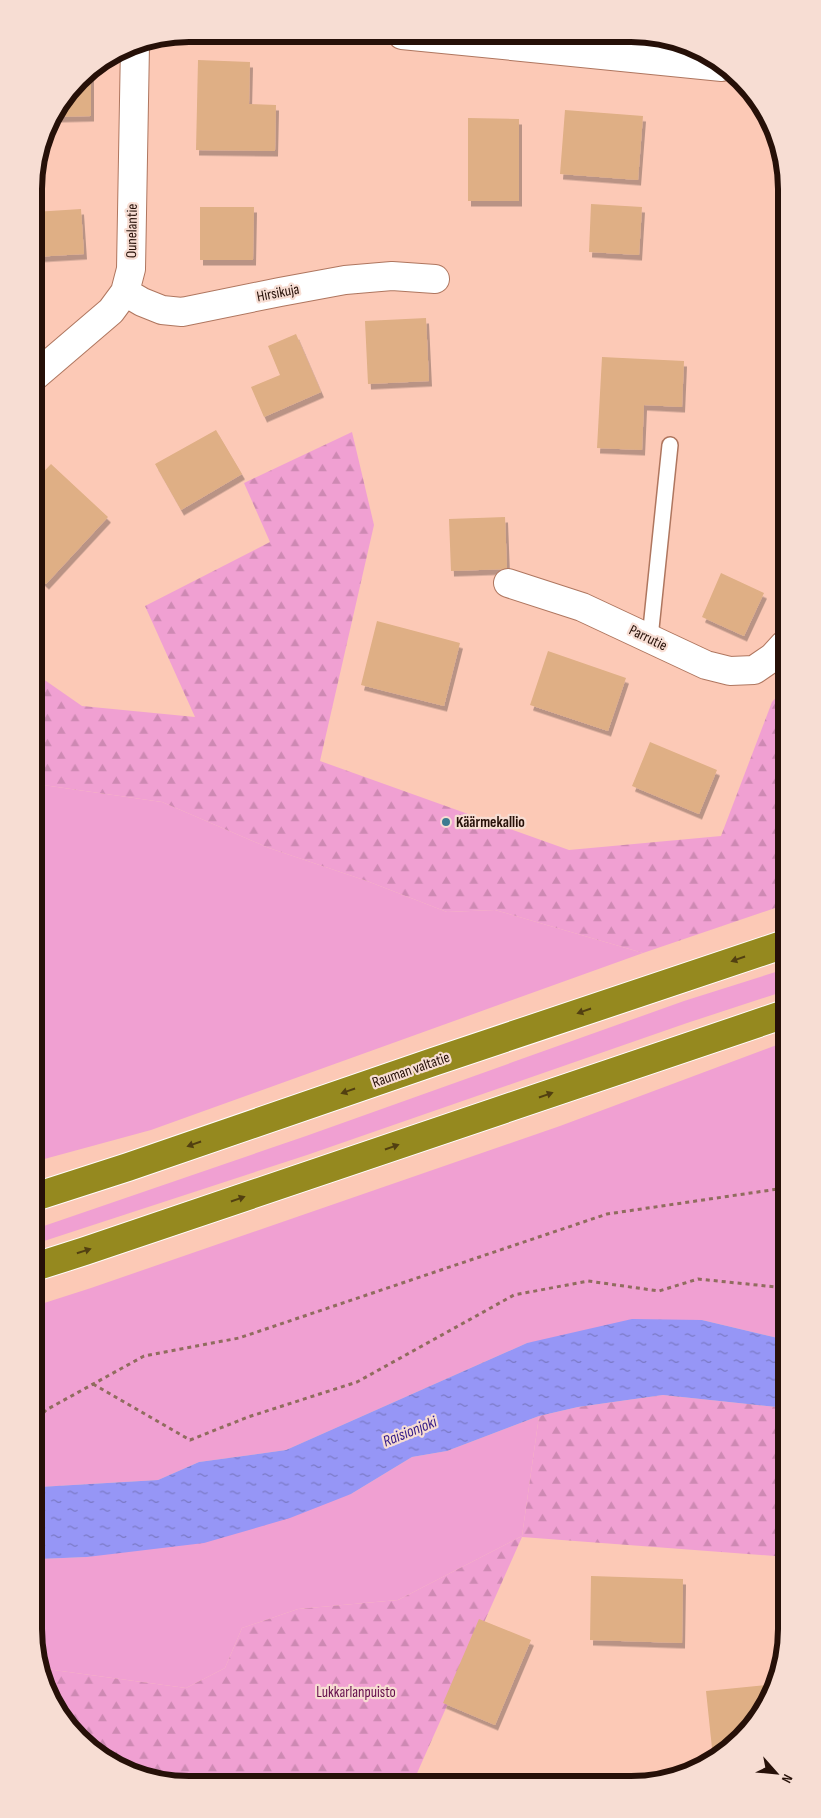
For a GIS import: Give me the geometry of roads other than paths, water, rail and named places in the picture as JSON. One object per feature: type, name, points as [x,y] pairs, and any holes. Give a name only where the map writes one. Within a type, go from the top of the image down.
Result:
[{"type":"highway","name":"Rauman valtatie","points":[[42,1195],[778,946]]},
{"type":"highway","points":[[42,1265],[778,1016]]},
{"type":"street","points":[[476,42],[708,64]]},
{"type":"street","name":"Ounelantie","points":[[43,369],[111,311],[125,292],[131,269],[135,53]]},
{"type":"street","name":"Hirsikuja","points":[[125,292],[142,302],[162,310],[182,312],[345,280],[392,276],[435,278]]},
{"type":"street","name":"Parrutie","points":[[508,583],[582,607],[706,666],[730,671],[754,670],[778,652]]},
{"type":"lane","points":[[650,638],[670,445]]},
{"type":"water","name":"Raisionjoki","points":[[632,1319],[702,1320],[778,1338],[778,1407],[663,1395],[578,1407],[539,1416],[447,1451],[412,1457],[351,1494],[290,1518],[204,1543],[87,1557],[42,1559],[42,1487],[158,1480],[199,1462],[286,1450],[527,1343]]},
{"type":"place","name":"Käärmekallio","points":[[446,822]]},
{"type":"park label","name":"Lukkarlanpuisto","points":[[356,1692]]}]
